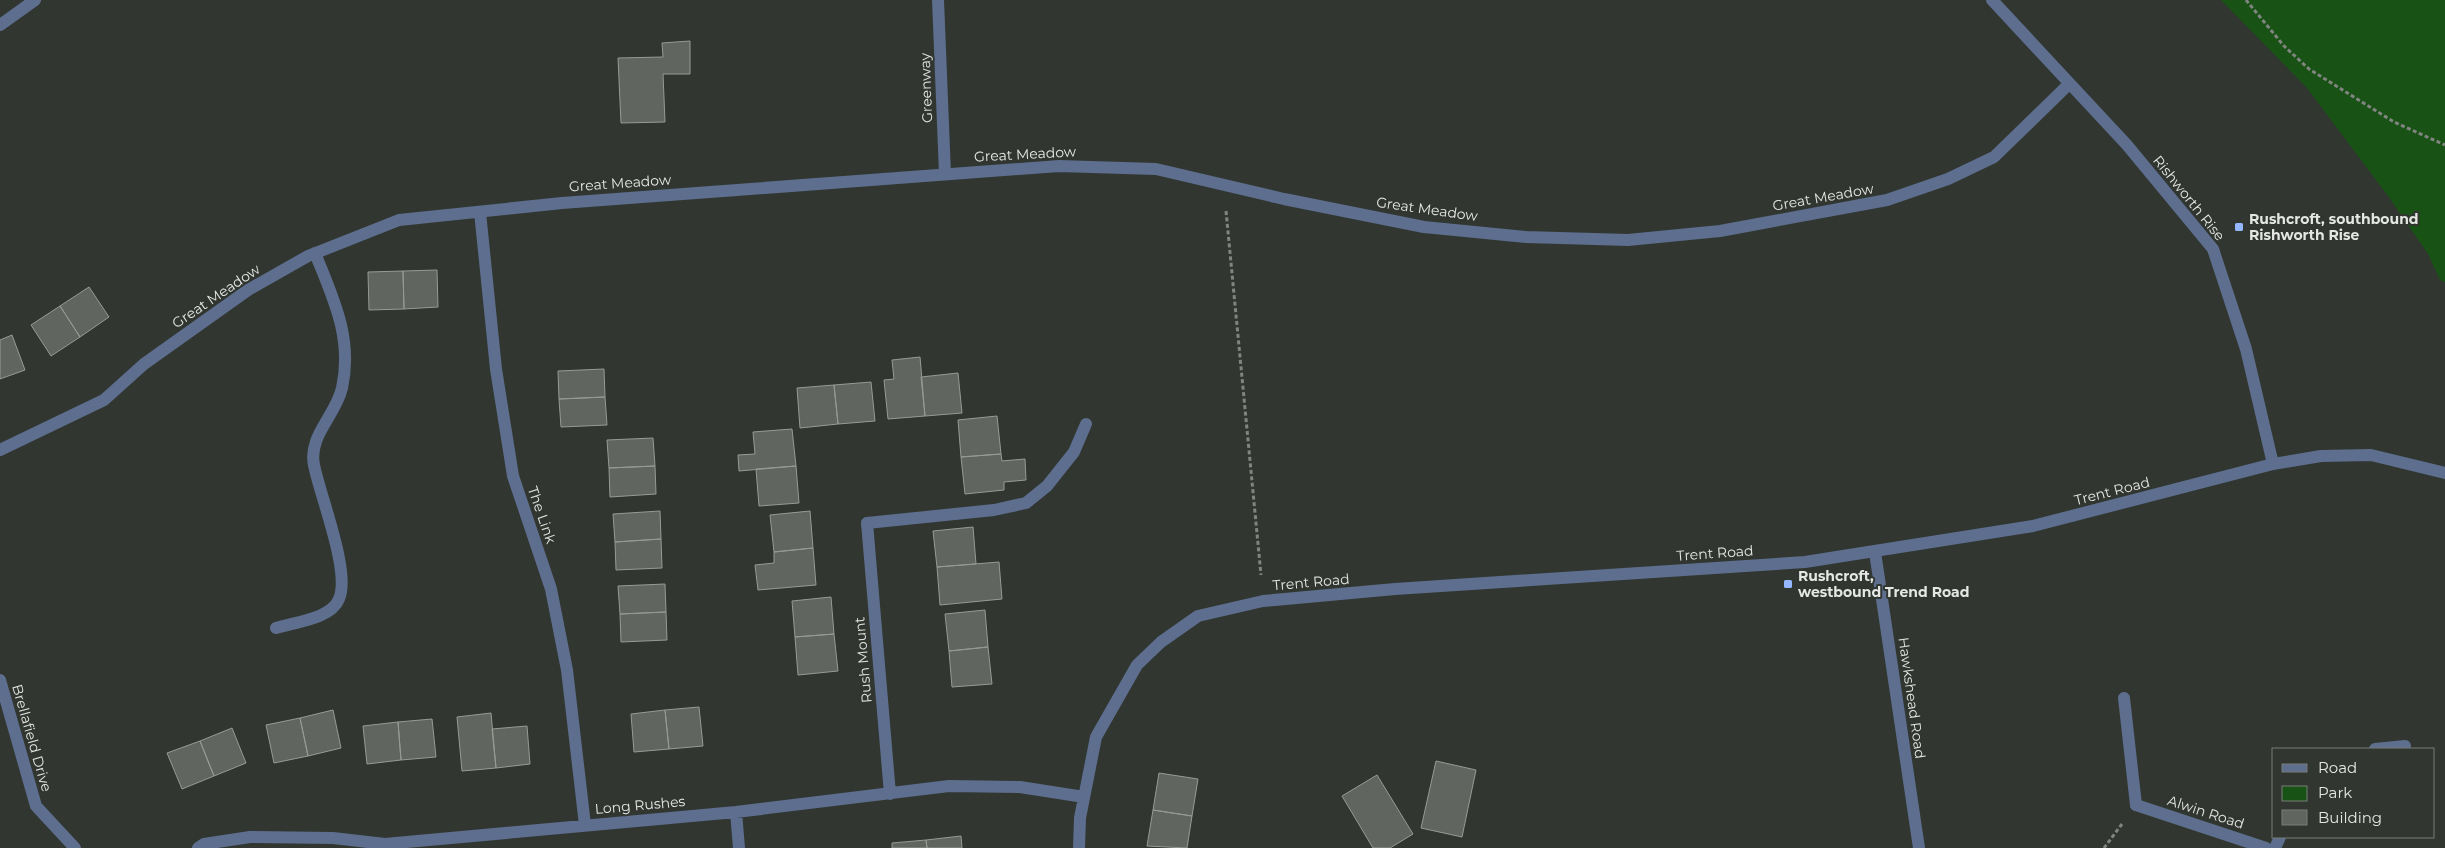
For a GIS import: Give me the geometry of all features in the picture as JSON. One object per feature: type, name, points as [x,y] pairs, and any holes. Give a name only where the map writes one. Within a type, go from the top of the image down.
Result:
[{"type":"street","points":[[0,26],[35,0]]},
{"type":"street","name":"Greenway","points":[[938,0],[944,174]]},
{"type":"street","name":"Rishworth Rise","points":[[1992,0],[2127,145],[2213,249],[2246,349],[2273,464]]},
{"type":"street","name":"Great Meadow","points":[[0,450],[104,400],[144,364],[241,295],[314,253],[399,220],[562,203],[1059,166],[1156,169],[1424,227],[1526,237],[1628,240],[1720,231],[1887,200],[1948,179],[1994,157],[2070,84]]},
{"type":"street","name":"The Link","points":[[480,212],[496,369],[513,476],[551,589],[567,670],[585,825]]},
{"type":"street","points":[[276,628],[327,612],[339,600],[342,584],[339,561],[314,463],[314,445],[342,390],[345,352],[341,317],[314,253]]},
{"type":"street","name":"Rush Mount","points":[[890,794],[867,523],[994,510],[1026,503],[1048,486],[1069,459],[1086,424]]},
{"type":"street","name":"Trent Road","points":[[1079,848],[1080,818],[1096,737],[1137,665],[1161,642],[1198,616],[1263,601],[1394,589],[1805,562],[2033,526],[2273,464],[2320,456],[2370,455],[2445,473]]},
{"type":"street","name":"Hawkshead Road","points":[[1875,552],[1919,848]]},
{"type":"street","name":"Brellafield Drive","points":[[0,680],[36,806],[75,848]]},
{"type":"street","name":"Alwin Road","points":[[2124,698],[2136,805],[2266,848]]},
{"type":"street","points":[[2385,748],[2405,746]]},
{"type":"street","name":"Long Rushes","points":[[198,848],[204,844],[250,837],[333,838],[385,846],[585,825],[736,812],[949,786],[1020,787],[1084,797]]},
{"type":"street","points":[[736,812],[738,848]]},
{"type":"path","points":[[2246,0],[2284,46],[2309,69],[2394,122],[2445,145]]},
{"type":"path","points":[[1223,185],[1263,601]]},
{"type":"green space","points":[[2221,0],[2445,0],[2445,282],[2440,280],[2428,254],[2388,196],[2307,88]]},
{"type":"building","points":[[690,41],[690,74],[663,74],[665,122],[621,123],[618,58],[663,57],[662,43]]},
{"type":"building","points":[[437,270],[438,307],[404,309],[403,271]]},
{"type":"building","points":[[403,271],[404,309],[369,310],[368,272]]},
{"type":"building","points":[[89,287],[109,317],[80,337],[60,306]]},
{"type":"building","points":[[60,306],[80,337],[51,356],[31,325]]},
{"type":"building","points":[[12,335],[25,370],[0,379],[0,340]]},
{"type":"building","points":[[920,357],[925,416],[888,419],[884,380],[894,379],[892,360]]},
{"type":"building","points":[[604,369],[605,397],[559,399],[558,371]]},
{"type":"building","points":[[958,373],[962,413],[925,416],[921,377]]},
{"type":"building","points":[[871,382],[875,421],[838,424],[834,385]]},
{"type":"building","points":[[834,385],[838,424],[800,428],[797,388]]},
{"type":"building","points":[[605,397],[607,425],[561,427],[559,399]]},
{"type":"building","points":[[997,416],[1001,454],[961,457],[958,420]]},
{"type":"building","points":[[792,429],[796,466],[739,471],[738,455],[755,454],[753,432]]},
{"type":"building","points":[[653,438],[655,466],[609,468],[607,440]]},
{"type":"building","points":[[1001,454],[1002,461],[1025,459],[1026,480],[1004,482],[1004,490],[965,494],[961,457]]},
{"type":"building","points":[[655,466],[656,494],[610,497],[609,468]]},
{"type":"building","points":[[796,466],[799,503],[759,506],[756,469]]},
{"type":"building","points":[[660,511],[661,539],[615,542],[613,514]]},
{"type":"building","points":[[810,511],[813,548],[774,552],[770,515]]},
{"type":"building","points":[[973,527],[976,564],[937,567],[933,531]]},
{"type":"building","points":[[661,539],[662,568],[616,570],[615,542]]},
{"type":"building","points":[[813,548],[816,585],[758,590],[755,565],[774,563],[774,552]]},
{"type":"building","points":[[999,562],[1002,599],[940,605],[937,567]]},
{"type":"building","points":[[665,584],[666,612],[620,614],[618,586]]},
{"type":"building","points":[[831,597],[834,634],[795,637],[792,601]]},
{"type":"building","points":[[985,610],[988,647],[949,651],[945,614]]},
{"type":"building","points":[[666,612],[667,640],[621,642],[620,614]]},
{"type":"building","points":[[834,634],[838,671],[798,675],[795,637]]},
{"type":"building","points":[[988,647],[992,684],[952,687],[949,651]]},
{"type":"building","points":[[699,707],[703,746],[669,749],[665,710]]},
{"type":"building","points":[[333,710],[341,748],[308,756],[300,718]]},
{"type":"building","points":[[665,710],[669,749],[634,752],[631,714]]},
{"type":"building","points":[[491,713],[496,768],[462,771],[457,717]]},
{"type":"building","points":[[300,718],[308,756],[274,763],[266,725]]},
{"type":"building","points":[[432,719],[436,757],[401,760],[398,722]]},
{"type":"building","points":[[398,722],[401,760],[367,764],[363,726]]},
{"type":"building","points":[[527,726],[530,764],[496,768],[492,729]]},
{"type":"building","points":[[232,728],[246,763],[214,776],[200,741]]},
{"type":"building","points":[[200,741],[214,776],[182,789],[167,753]]},
{"type":"building","points":[[1436,761],[1476,770],[1462,837],[1421,828]]},
{"type":"building","points":[[1159,773],[1198,779],[1192,816],[1153,810]]},
{"type":"building","points":[[1377,775],[1413,834],[1390,848],[1373,848],[1342,796]]},
{"type":"building","points":[[1153,810],[1192,816],[1187,848],[1147,846]]},
{"type":"building","points":[[961,836],[962,848],[927,848],[926,840]]},
{"type":"building","points":[[926,840],[927,848],[892,848],[892,843]]},
{"type":"place","name":"Rushcroft, southbound Rishworth Rise","points":[[2239,227]]},
{"type":"place","name":"Rushcroft, westbound Trend Road","points":[[1788,584]]}]
